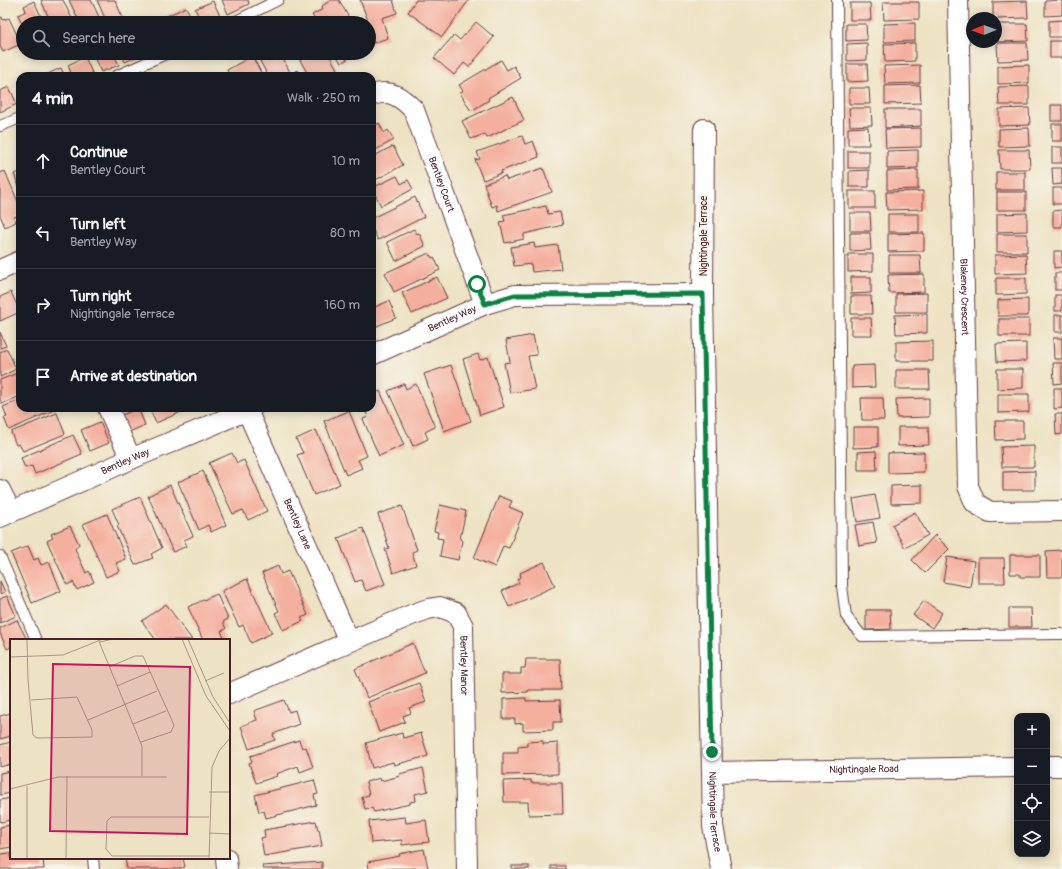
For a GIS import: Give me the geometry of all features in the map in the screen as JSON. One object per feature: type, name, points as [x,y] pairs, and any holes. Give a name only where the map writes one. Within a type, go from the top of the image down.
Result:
[{"type":"street","name":"Blakeney Crescent","points":[[958,0],[968,486],[975,503],[990,512],[1062,511]]},
{"type":"street","name":"Bentley Court","points":[[376,95],[392,93],[404,100],[414,110],[485,304]]},
{"type":"street","name":"Nightingale Terrace","points":[[704,129],[703,294],[713,826],[721,869]]},
{"type":"street","points":[[0,270],[16,263]]},
{"type":"street","name":"Bentley Way","points":[[376,353],[485,304],[515,295],[703,294]]},
{"type":"street","points":[[110,412],[131,459]]},
{"type":"street","name":"Bentley Way","points":[[5,514],[242,412]]},
{"type":"street","name":"Bentley Lane","points":[[250,412],[348,641]]},
{"type":"street","points":[[0,490],[5,514]]},
{"type":"street","name":"Bentley Manor","points":[[230,694],[348,641],[411,615],[428,609],[440,608],[456,613],[463,626],[467,869]]},
{"type":"street","name":"Nightingale Road","points":[[712,772],[1014,766]]},
{"type":"street","points":[[1050,766],[1062,766]]},
{"type":"street","points":[[226,859],[227,869]]},
{"type":"lane","points":[[246,16],[278,0]]},
{"type":"lane","points":[[837,0],[842,586],[846,616],[862,636],[1062,634]]},
{"type":"lane","points":[[125,72],[152,60]]},
{"type":"lane","points":[[0,126],[16,120]]},
{"type":"lane","points":[[0,556],[36,639]]},
{"type":"lane","points":[[93,859],[94,869]]},
{"type":"building","points":[[41,0],[63,0],[71,16],[48,16]]},
{"type":"building","points":[[69,0],[91,0],[99,16],[77,16]]},
{"type":"building","points":[[97,0],[115,0],[122,16],[104,16]]},
{"type":"building","points":[[222,0],[248,0],[249,4],[228,14]]},
{"type":"building","points":[[331,0],[339,0],[348,16],[313,16],[323,9],[322,6]]},
{"type":"building","points":[[360,0],[393,0],[397,13],[382,18],[388,38],[376,42],[376,16],[366,16]]},
{"type":"building","points":[[416,0],[469,0],[442,37],[408,12]]},
{"type":"building","points":[[1062,0],[1062,15],[1045,16],[1045,1]]},
{"type":"building","points":[[34,1],[41,16],[18,16],[26,11],[24,6]]},
{"type":"building","points":[[213,1],[220,16],[198,16],[195,9]]},
{"type":"building","points":[[1027,1],[1028,18],[1002,19],[1002,12],[993,12],[993,2]]},
{"type":"building","points":[[883,2],[919,2],[919,19],[884,20]]},
{"type":"building","points":[[850,3],[870,3],[871,20],[850,20]]},
{"type":"building","points":[[186,7],[190,16],[167,16]]},
{"type":"building","points":[[2,17],[3,20],[9,18],[16,33],[16,46],[3,52],[0,46],[0,18]]},
{"type":"building","points":[[1062,20],[1062,37],[1049,37],[1049,21]]},
{"type":"building","points":[[476,22],[494,37],[469,67],[464,63],[454,75],[434,58],[454,35],[460,40]]},
{"type":"building","points":[[915,23],[915,41],[884,42],[884,24]]},
{"type":"building","points":[[846,24],[866,24],[867,40],[846,41]]},
{"type":"building","points":[[1002,24],[1027,24],[1028,41],[1002,42]]},
{"type":"building","points":[[1050,41],[1062,41],[1062,58],[1050,58]]},
{"type":"building","points":[[867,43],[867,60],[847,61],[847,44]]},
{"type":"building","points":[[915,43],[915,61],[885,62],[884,44]]},
{"type":"building","points":[[1002,43],[1027,43],[1028,60],[998,61],[997,48],[1002,48]]},
{"type":"building","points":[[79,60],[86,60],[92,72],[71,72],[68,65]]},
{"type":"building","points":[[95,60],[116,60],[119,65],[101,72]]},
{"type":"building","points":[[245,60],[254,60],[261,72],[228,72],[227,70]]},
{"type":"building","points":[[284,60],[290,72],[266,72],[260,61]]},
{"type":"building","points":[[300,60],[332,60],[337,69],[331,72],[307,72]]},
{"type":"building","points":[[501,60],[507,70],[514,66],[521,78],[488,98],[489,100],[471,111],[460,93],[463,91],[459,85]]},
{"type":"building","points":[[847,64],[867,64],[868,81],[847,82]]},
{"type":"building","points":[[920,65],[920,83],[885,84],[884,66]]},
{"type":"building","points":[[1029,65],[1029,83],[998,84],[998,66]]},
{"type":"building","points":[[61,68],[63,72],[52,72]]},
{"type":"building","points":[[920,85],[921,103],[885,104],[885,86]]},
{"type":"building","points":[[1029,86],[1029,105],[999,105],[998,87]]},
{"type":"building","points":[[9,87],[16,104],[0,112],[0,91]]},
{"type":"building","points":[[849,88],[869,88],[870,104],[849,104]]},
{"type":"building","points":[[513,97],[524,120],[487,138],[485,134],[471,139],[462,121]]},
{"type":"building","points":[[1051,105],[1062,105],[1062,121],[1051,121]]},
{"type":"building","points":[[849,108],[871,108],[872,125],[850,126]]},
{"type":"building","points":[[1029,108],[1030,125],[999,126],[999,109]]},
{"type":"building","points":[[885,109],[921,109],[921,126],[885,128]]},
{"type":"building","points":[[379,123],[384,133],[388,130],[394,140],[376,150],[376,125]]},
{"type":"building","points":[[1052,124],[1062,124],[1062,141],[1052,141]]},
{"type":"building","points":[[868,127],[869,145],[848,145],[848,128]]},
{"type":"building","points":[[921,128],[921,147],[886,148],[885,129]]},
{"type":"building","points":[[1029,128],[1030,146],[999,147],[999,129]]},
{"type":"building","points":[[522,136],[525,144],[533,141],[539,157],[501,171],[502,173],[483,180],[475,160],[480,159],[477,152]]},
{"type":"building","points":[[393,146],[403,165],[376,180],[376,155]]},
{"type":"building","points":[[1052,147],[1062,147],[1062,163],[1052,163]]},
{"type":"building","points":[[918,150],[918,168],[887,169],[887,151]]},
{"type":"building","points":[[999,150],[1029,150],[1030,169],[1000,169]]},
{"type":"building","points":[[848,151],[869,151],[869,168],[848,168]]},
{"type":"building","points":[[543,168],[552,192],[498,211],[497,205],[492,207],[484,184],[505,176],[507,180]]},
{"type":"building","points":[[1052,168],[1062,168],[1062,184],[1053,185]]},
{"type":"building","points":[[869,170],[869,187],[849,187],[849,171]]},
{"type":"building","points":[[918,170],[918,189],[887,190],[887,171]]},
{"type":"building","points":[[5,171],[16,197],[16,216],[14,217],[16,222],[5,227],[0,215],[0,173]]},
{"type":"building","points":[[996,172],[1025,172],[1025,190],[996,190]]},
{"type":"building","points":[[397,176],[401,184],[408,180],[413,189],[381,206],[376,196],[376,186]]},
{"type":"building","points":[[1053,188],[1062,188],[1062,204],[1053,204]]},
{"type":"building","points":[[849,191],[875,191],[875,208],[849,208]]},
{"type":"building","points":[[923,191],[923,209],[887,210],[886,192]]},
{"type":"building","points":[[997,192],[1026,192],[1026,210],[997,210]]},
{"type":"building","points":[[415,197],[424,217],[378,240],[376,236],[376,216]]},
{"type":"building","points":[[546,206],[548,214],[560,212],[563,225],[524,234],[524,239],[505,243],[500,222],[505,221],[503,215]]},
{"type":"building","points":[[1062,210],[1062,227],[1053,227],[1053,211]]},
{"type":"building","points":[[850,213],[870,213],[871,231],[850,231]]},
{"type":"building","points":[[1027,213],[1027,231],[997,232],[997,214]]},
{"type":"building","points":[[888,214],[919,214],[919,232],[888,232]]},
{"type":"building","points":[[414,229],[417,234],[419,233],[425,246],[396,261],[387,242]]},
{"type":"building","points":[[850,233],[870,233],[871,250],[850,251]]},
{"type":"building","points":[[924,233],[924,251],[888,252],[888,234]]},
{"type":"building","points":[[997,234],[1027,234],[1027,252],[997,252]]},
{"type":"building","points":[[534,243],[535,248],[558,245],[561,269],[532,272],[531,264],[514,266],[511,247]]},
{"type":"building","points":[[1054,251],[1062,251],[1062,267],[1054,268]]},
{"type":"building","points":[[429,253],[432,258],[434,257],[440,270],[394,292],[385,273]]},
{"type":"building","points":[[848,254],[873,254],[873,271],[848,272]]},
{"type":"building","points":[[1026,254],[1027,273],[995,274],[995,255]]},
{"type":"building","points":[[889,255],[920,255],[921,273],[889,273]]},
{"type":"building","points":[[1055,273],[1062,273],[1062,290],[1055,290]]},
{"type":"building","points":[[924,274],[924,292],[889,293],[888,275]]},
{"type":"building","points":[[437,277],[447,298],[412,314],[402,293]]},
{"type":"building","points":[[851,277],[871,277],[871,293],[851,294]]},
{"type":"building","points":[[996,278],[1026,278],[1026,294],[996,295]]},
{"type":"building","points":[[11,292],[16,303],[16,314],[0,321],[0,297]]},
{"type":"building","points":[[927,293],[927,312],[896,312],[896,294]]},
{"type":"building","points":[[1055,295],[1062,295],[1062,311],[1055,311]]},
{"type":"building","points":[[851,296],[871,296],[872,314],[851,314]]},
{"type":"building","points":[[1028,299],[1028,316],[998,316],[998,300]]},
{"type":"building","points":[[389,301],[396,318],[376,326],[376,306]]},
{"type":"building","points":[[927,314],[927,333],[896,334],[895,315]]},
{"type":"building","points":[[1055,315],[1062,315],[1062,332],[1055,332]]},
{"type":"building","points":[[851,318],[871,318],[872,335],[851,335]]},
{"type":"building","points":[[999,319],[1029,319],[1029,336],[999,336]]},
{"type":"building","points":[[0,332],[6,346],[0,348]]},
{"type":"building","points":[[533,335],[537,355],[528,356],[535,389],[510,393],[504,363],[510,362],[506,340]]},
{"type":"building","points":[[1053,338],[1062,338],[1062,359],[1054,359]]},
{"type":"building","points":[[933,341],[933,361],[896,361],[896,342]]},
{"type":"building","points":[[1026,343],[1026,361],[997,362],[996,344]]},
{"type":"building","points":[[7,349],[16,369],[0,377],[0,352]]},
{"type":"building","points":[[478,354],[480,360],[488,357],[504,407],[480,415],[463,359]]},
{"type":"building","points":[[1053,363],[1062,363],[1062,383],[1054,384]]},
{"type":"building","points":[[451,365],[471,421],[444,431],[424,374]]},
{"type":"building","points":[[874,365],[875,387],[852,388],[852,366]]},
{"type":"building","points":[[997,369],[1023,369],[1023,388],[997,389]]},
{"type":"building","points":[[896,370],[929,370],[930,389],[896,389]]},
{"type":"building","points":[[16,374],[16,398],[2,404],[0,400],[0,380]]},
{"type":"building","points":[[404,384],[406,389],[416,384],[435,427],[425,432],[428,439],[413,446],[388,391]]},
{"type":"building","points":[[1054,388],[1062,388],[1062,408],[1054,409]]},
{"type":"building","points":[[380,391],[404,445],[379,456],[363,419],[368,417],[366,412],[376,412],[376,393]]},
{"type":"building","points":[[998,394],[1029,394],[1029,412],[998,413]]},
{"type":"building","points":[[861,398],[883,398],[884,420],[862,420]]},
{"type":"building","points":[[929,398],[929,417],[897,418],[896,399]]},
{"type":"building","points":[[16,402],[16,412],[49,412],[9,430],[4,418],[7,417],[3,407]]},
{"type":"building","points":[[129,412],[140,412],[145,425],[129,432],[122,415]]},
{"type":"building","points":[[151,412],[181,412],[156,423]]},
{"type":"building","points":[[349,412],[367,456],[358,460],[362,468],[346,475],[324,421]]},
{"type":"building","points":[[57,413],[65,434],[23,451],[19,444],[16,445],[11,432]]},
{"type":"building","points":[[1055,414],[1062,414],[1062,434],[1056,435]]},
{"type":"building","points":[[995,421],[1023,421],[1023,439],[996,440]]},
{"type":"building","points":[[100,422],[109,443],[90,451],[81,430]]},
{"type":"building","points":[[853,427],[878,427],[878,447],[853,448]]},
{"type":"building","points":[[898,427],[928,427],[929,445],[898,446]]},
{"type":"building","points":[[316,430],[340,484],[314,495],[297,455],[303,453],[296,439]]},
{"type":"building","points":[[73,435],[82,454],[35,474],[32,466],[25,468],[21,458]]},
{"type":"building","points":[[1034,446],[1034,467],[1002,467],[1001,447]]},
{"type":"building","points":[[876,451],[877,470],[858,470],[858,452]]},
{"type":"building","points":[[924,452],[924,472],[888,473],[888,453]]},
{"type":"building","points":[[232,453],[237,463],[244,460],[267,511],[248,520],[243,510],[233,514],[209,463]]},
{"type":"building","points":[[203,471],[226,525],[211,532],[208,525],[199,530],[178,482]]},
{"type":"building","points":[[1035,471],[1035,490],[1003,490],[1003,472]]},
{"type":"building","points":[[170,485],[193,536],[184,540],[187,546],[173,552],[148,496]]},
{"type":"building","points":[[922,485],[922,503],[891,504],[891,486]]},
{"type":"building","points":[[875,495],[880,518],[857,522],[853,499]]},
{"type":"building","points":[[499,496],[512,501],[509,507],[523,513],[509,548],[503,546],[495,567],[474,558]]},
{"type":"building","points":[[140,497],[162,548],[151,554],[153,558],[135,565],[117,526],[119,525],[112,509]]},
{"type":"building","points":[[440,505],[466,511],[460,539],[462,541],[458,560],[440,556],[443,539],[437,538],[438,532],[434,531]]},
{"type":"building","points":[[402,506],[417,550],[412,552],[416,565],[393,573],[385,549],[389,548],[378,514]]},
{"type":"building","points":[[915,512],[928,535],[905,548],[892,525]]},
{"type":"building","points":[[107,514],[126,559],[116,563],[120,571],[106,577],[83,524]]},
{"type":"building","points":[[873,522],[877,543],[859,546],[855,525]]},
{"type":"building","points":[[70,526],[79,544],[75,549],[86,573],[89,571],[94,582],[77,590],[73,582],[67,585],[47,541],[53,538],[51,534]]},
{"type":"building","points":[[363,528],[385,584],[366,591],[361,580],[355,582],[338,538]]},
{"type":"building","points":[[935,535],[949,549],[925,573],[912,560]]},
{"type":"building","points":[[28,546],[34,560],[38,558],[41,565],[49,562],[61,591],[32,603],[11,553]]},
{"type":"building","points":[[1062,550],[1062,577],[1047,577],[1046,551]]},
{"type":"building","points":[[1010,555],[1040,555],[1040,577],[1020,577],[1020,574],[1010,574]]},
{"type":"building","points":[[947,557],[974,561],[970,587],[943,582]]},
{"type":"building","points":[[978,558],[1004,558],[1005,583],[978,583]]},
{"type":"building","points":[[544,562],[555,586],[509,607],[502,591],[519,583],[517,579],[521,577],[520,573]]},
{"type":"building","points":[[278,566],[281,574],[288,571],[308,615],[301,618],[303,621],[283,630],[275,613],[279,611],[262,573]]},
{"type":"building","points":[[247,579],[272,633],[251,643],[243,625],[239,627],[222,591]]},
{"type":"building","points":[[0,581],[5,592],[0,594]]},
{"type":"building","points":[[217,594],[228,619],[223,622],[226,629],[221,631],[225,639],[203,639],[188,607]]},
{"type":"building","points":[[7,596],[16,616],[0,623],[0,599]]},
{"type":"building","points":[[924,601],[942,613],[932,628],[913,615]]},
{"type":"building","points":[[166,604],[191,639],[155,639],[142,621]]},
{"type":"building","points":[[1009,608],[1031,608],[1032,627],[1009,627]]},
{"type":"building","points":[[866,610],[890,610],[891,629],[866,630]]},
{"type":"building","points":[[17,620],[26,639],[10,639],[10,648],[7,649],[0,633],[0,628]]},
{"type":"building","points":[[413,643],[425,673],[367,698],[355,669]]},
{"type":"building","points":[[526,659],[560,659],[561,690],[528,690],[528,692],[502,693],[502,674],[521,674],[521,668],[525,668]]},
{"type":"building","points":[[419,683],[426,702],[409,708],[411,713],[403,716],[405,722],[379,732],[368,702]]},
{"type":"building","points":[[526,698],[526,701],[560,700],[561,722],[553,722],[553,730],[523,731],[523,723],[515,724],[515,719],[503,719],[503,699]]},
{"type":"building","points":[[284,700],[289,712],[295,710],[299,724],[273,734],[275,740],[249,749],[241,726],[257,720],[254,711]]},
{"type":"building","points":[[10,713],[10,736],[0,739],[0,716]]},
{"type":"building","points":[[402,733],[403,738],[421,733],[428,756],[394,765],[393,762],[372,768],[366,743]]},
{"type":"building","points":[[299,740],[302,748],[306,747],[313,767],[300,772],[298,766],[276,774],[277,776],[256,783],[249,763],[252,762],[250,756]]},
{"type":"building","points":[[543,741],[543,744],[558,743],[558,774],[503,775],[503,753],[518,753],[518,747],[527,746],[527,742]]},
{"type":"building","points":[[10,742],[10,764],[0,767],[0,745]]},
{"type":"building","points":[[423,768],[428,791],[415,794],[416,801],[410,802],[410,804],[374,812],[372,808],[365,809],[362,797],[369,795],[366,782],[380,778],[381,781],[400,776],[399,774]]},
{"type":"building","points":[[10,771],[10,793],[0,795],[0,773]]},
{"type":"building","points":[[314,780],[318,794],[314,795],[316,805],[266,818],[264,811],[259,812],[255,795]]},
{"type":"building","points":[[531,780],[531,783],[562,783],[563,814],[529,815],[528,802],[504,802],[503,781]]},
{"type":"building","points":[[10,798],[10,820],[0,822],[0,800]]},
{"type":"building","points":[[405,817],[406,823],[426,820],[429,842],[402,845],[402,840],[371,843],[369,821]]},
{"type":"building","points":[[316,821],[322,846],[264,856],[261,838],[265,837],[264,830]]},
{"type":"building","points":[[10,825],[10,847],[0,849],[0,827]]},
{"type":"building","points":[[424,849],[428,868],[369,869],[368,862],[400,856],[399,854]]},
{"type":"building","points":[[10,853],[10,859],[43,859],[44,869],[0,869],[0,854]]},
{"type":"building","points":[[125,859],[183,859],[185,867],[178,869],[127,869]]},
{"type":"building","points":[[322,862],[322,869],[263,869],[262,866]]},
{"type":"building","points":[[512,866],[529,866],[529,869],[512,869]]},
{"type":"building","points":[[551,866],[565,866],[565,869],[551,869]]},
{"type":"route","points":[[477,284],[485,304],[515,295],[703,294],[712,752]]}]
